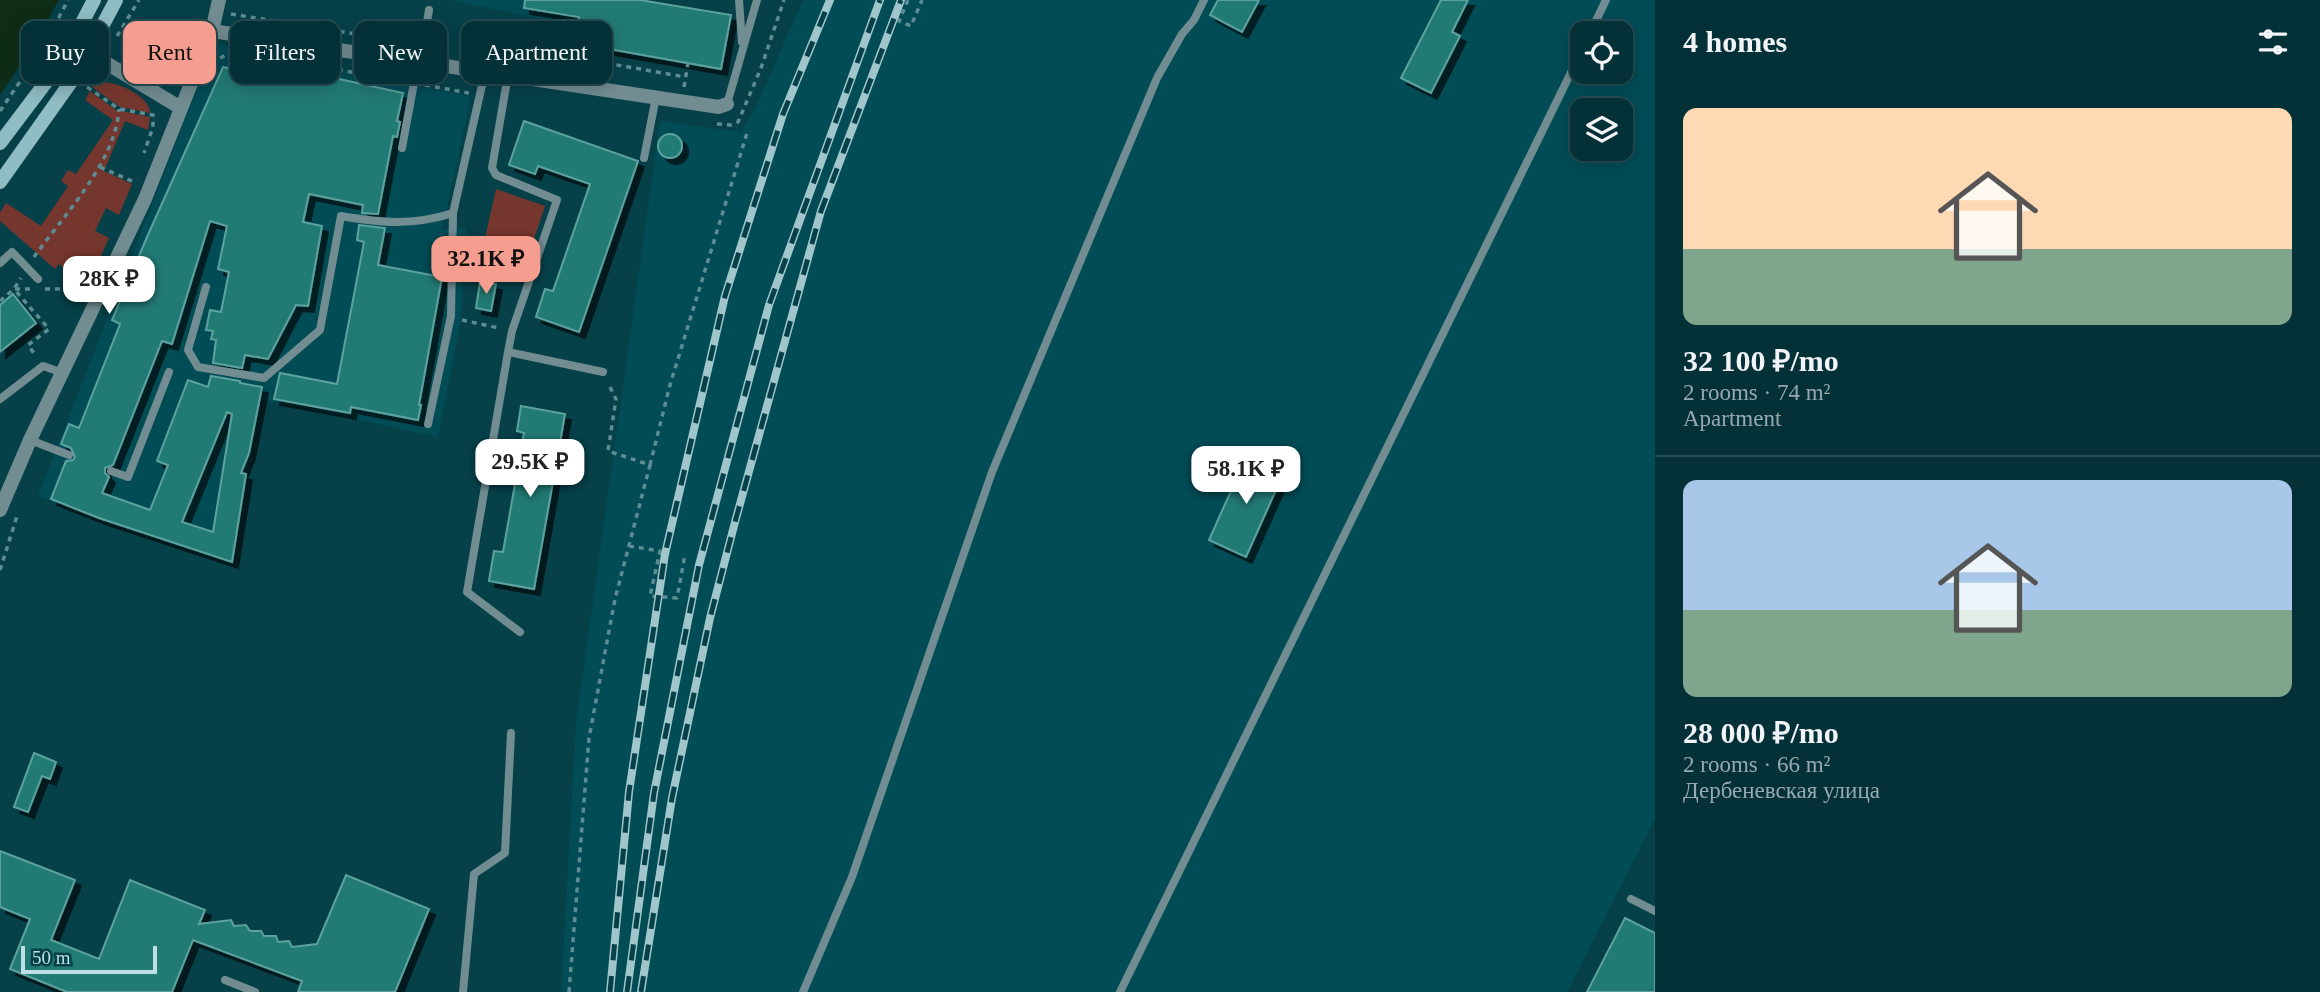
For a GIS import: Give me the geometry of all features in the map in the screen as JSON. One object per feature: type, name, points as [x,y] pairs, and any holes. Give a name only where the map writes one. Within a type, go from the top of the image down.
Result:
[{"type":"main road","points":[[84,21],[94,0]]},
{"type":"main road","points":[[106,21],[117,0]]},
{"type":"main road","points":[[0,143],[43,84]]},
{"type":"main road","points":[[0,182],[70,84]]},
{"type":"street","points":[[214,21],[219,0]]},
{"type":"street","points":[[109,65],[181,108]]},
{"type":"street","points":[[0,510],[30,440],[145,199],[191,84]]},
{"type":"street","points":[[569,84],[719,107],[727,104]]},
{"type":"lane","points":[[739,0],[742,50]]},
{"type":"lane","points":[[727,104],[757,0]]},
{"type":"lane","points":[[803,992],[852,877],[992,472],[1157,78],[1204,0]]},
{"type":"lane","points":[[1596,21],[1606,0]]},
{"type":"lane","points":[[427,21],[429,10]]},
{"type":"lane","points":[[1120,992],[1570,74]]},
{"type":"lane","points":[[402,148],[414,84]]},
{"type":"lane","points":[[428,424],[451,316],[453,213],[483,84]]},
{"type":"lane","points":[[506,84],[492,168],[496,175],[557,200],[512,331],[467,592],[520,632]]},
{"type":"lane","points":[[644,158],[656,97]]},
{"type":"lane","points":[[206,287],[188,350],[198,367],[264,378],[320,330],[341,216],[388,224],[430,220],[453,213]]},
{"type":"lane","points":[[0,262],[12,252],[38,279]]},
{"type":"lane","points":[[508,352],[603,372]]},
{"type":"lane","points":[[0,399],[43,366],[62,373]]},
{"type":"lane","points":[[111,471],[128,477],[169,372]]},
{"type":"lane","points":[[30,440],[69,455]]},
{"type":"lane","points":[[463,992],[474,874],[505,853],[512,733]]},
{"type":"lane","points":[[1631,899],[1655,911]]},
{"type":"lane","points":[[225,980],[255,992]]},
{"type":"path","points":[[0,111],[43,48],[68,0]]},
{"type":"path","points":[[112,44],[139,0]]},
{"type":"path","points":[[908,0],[899,21],[911,26],[922,0]]},
{"type":"path","points":[[230,14],[354,34]]},
{"type":"path","points":[[221,56],[230,53]]},
{"type":"path","points":[[612,64],[685,77]]},
{"type":"path","points":[[420,84],[481,94]]},
{"type":"path","points":[[87,87],[118,109],[153,115]]},
{"type":"path","points":[[0,301],[15,289],[26,267],[100,167],[118,124],[118,109]]},
{"type":"path","points":[[569,992],[589,738],[615,599],[670,385],[747,133]]},
{"type":"path","points":[[100,167],[137,183]]},
{"type":"path","points":[[15,289],[92,289],[86,300]]},
{"type":"path","points":[[15,289],[49,329],[28,345],[43,366]]},
{"type":"path","points":[[451,316],[512,331]]},
{"type":"path","points":[[603,372],[616,399],[608,451],[650,465]]},
{"type":"path","points":[[628,546],[660,551],[650,596],[677,598],[685,555]]},
{"type":"shaded area","points":[[0,0],[59,0],[47,21],[21,21],[21,64],[0,95]]},
{"type":"shaded area","points":[[449,0],[577,0],[573,21],[552,21]]},
{"type":"shaded area","points":[[803,0],[1655,0],[1655,818],[1567,992],[561,992],[576,723],[660,121],[741,132],[753,113]]},
{"type":"shaded area","points":[[216,43],[230,46],[230,84],[340,84],[340,69],[354,72],[354,84],[409,84],[471,97],[442,230],[466,228],[461,320],[438,437],[261,399],[233,565],[99,520],[38,496],[199,84],[216,84]]},
{"type":"shaded area","points":[[109,83],[132,91],[145,101],[150,113],[120,107],[92,87]]},
{"type":"shaded area","points":[[90,91],[116,110],[150,117],[148,130],[125,121],[104,171],[132,184],[119,215],[106,208],[95,231],[109,238],[93,274],[74,275],[59,264],[55,269],[0,221],[0,213],[6,203],[41,226],[68,186],[61,181],[68,170],[76,174],[113,120],[85,100]]},
{"type":"shaded area","points":[[496,189],[545,206],[530,251],[485,238]]},
{"type":"building","points":[[525,0],[640,0],[731,15],[721,69],[612,50],[612,21],[578,21],[579,17],[524,8]]},
{"type":"building","points":[[1218,0],[1259,0],[1242,32],[1210,15]]},
{"type":"building","points":[[1441,0],[1468,0],[1452,32],[1460,36],[1431,93],[1401,78]]},
{"type":"building","points":[[223,67],[230,68],[230,84],[328,85],[340,84],[340,79],[403,93],[397,121],[400,122],[397,137],[393,136],[378,214],[362,213],[363,205],[309,194],[303,222],[322,226],[308,306],[296,305],[268,359],[245,355],[242,368],[213,363],[216,340],[211,339],[213,331],[206,330],[210,310],[221,312],[229,272],[218,269],[227,226],[210,221],[172,344],[162,341],[113,465],[105,468],[109,477],[102,493],[150,510],[168,465],[157,461],[188,380],[208,387],[211,376],[262,387],[249,453],[241,473],[246,474],[232,562],[99,518],[51,499],[66,461],[75,457],[71,448],[61,444],[69,424],[79,428],[120,324],[112,320]],"holes":[[[227,412],[232,414],[213,532],[182,522]]]},
{"type":"building","points":[[524,121],[638,161],[579,332],[536,317],[545,289],[553,291],[590,184],[538,166],[535,174],[509,165]]},
{"type":"building","points":[[670,134],[681,141],[682,146],[675,157],[670,158],[659,151],[658,146],[665,135]]},
{"type":"building","points":[[359,225],[385,228],[378,265],[442,277],[418,420],[351,407],[350,413],[274,399],[280,373],[337,384],[364,242],[357,240]]},
{"type":"building","points":[[480,282],[496,284],[491,311],[476,308]]},
{"type":"building","points":[[13,294],[36,323],[0,352],[0,305]]},
{"type":"building","points":[[521,406],[565,414],[534,589],[489,581],[494,551],[503,552],[524,433],[517,431]]},
{"type":"building","points":[[1247,455],[1284,472],[1246,557],[1209,540]]},
{"type":"building","points":[[34,753],[56,762],[50,779],[42,776],[28,812],[14,807]]},
{"type":"building","points":[[0,851],[75,880],[51,940],[99,959],[130,880],[205,910],[199,924],[231,920],[234,926],[246,925],[250,931],[261,931],[264,936],[276,936],[278,942],[289,941],[292,947],[317,944],[346,875],[429,909],[395,992],[298,992],[302,981],[193,940],[172,992],[67,992],[10,969],[30,919],[0,907]]},
{"type":"building","points":[[1625,918],[1655,933],[1655,992],[1587,992]]},
{"type":"railway","points":[[610,992],[629,792],[665,554],[725,296],[783,114],[830,0]]},
{"type":"railway","points":[[627,992],[654,793],[699,565],[769,305],[880,0]]},
{"type":"railway","points":[[641,992],[672,798],[710,618],[735,522],[821,211],[901,0]]}]
